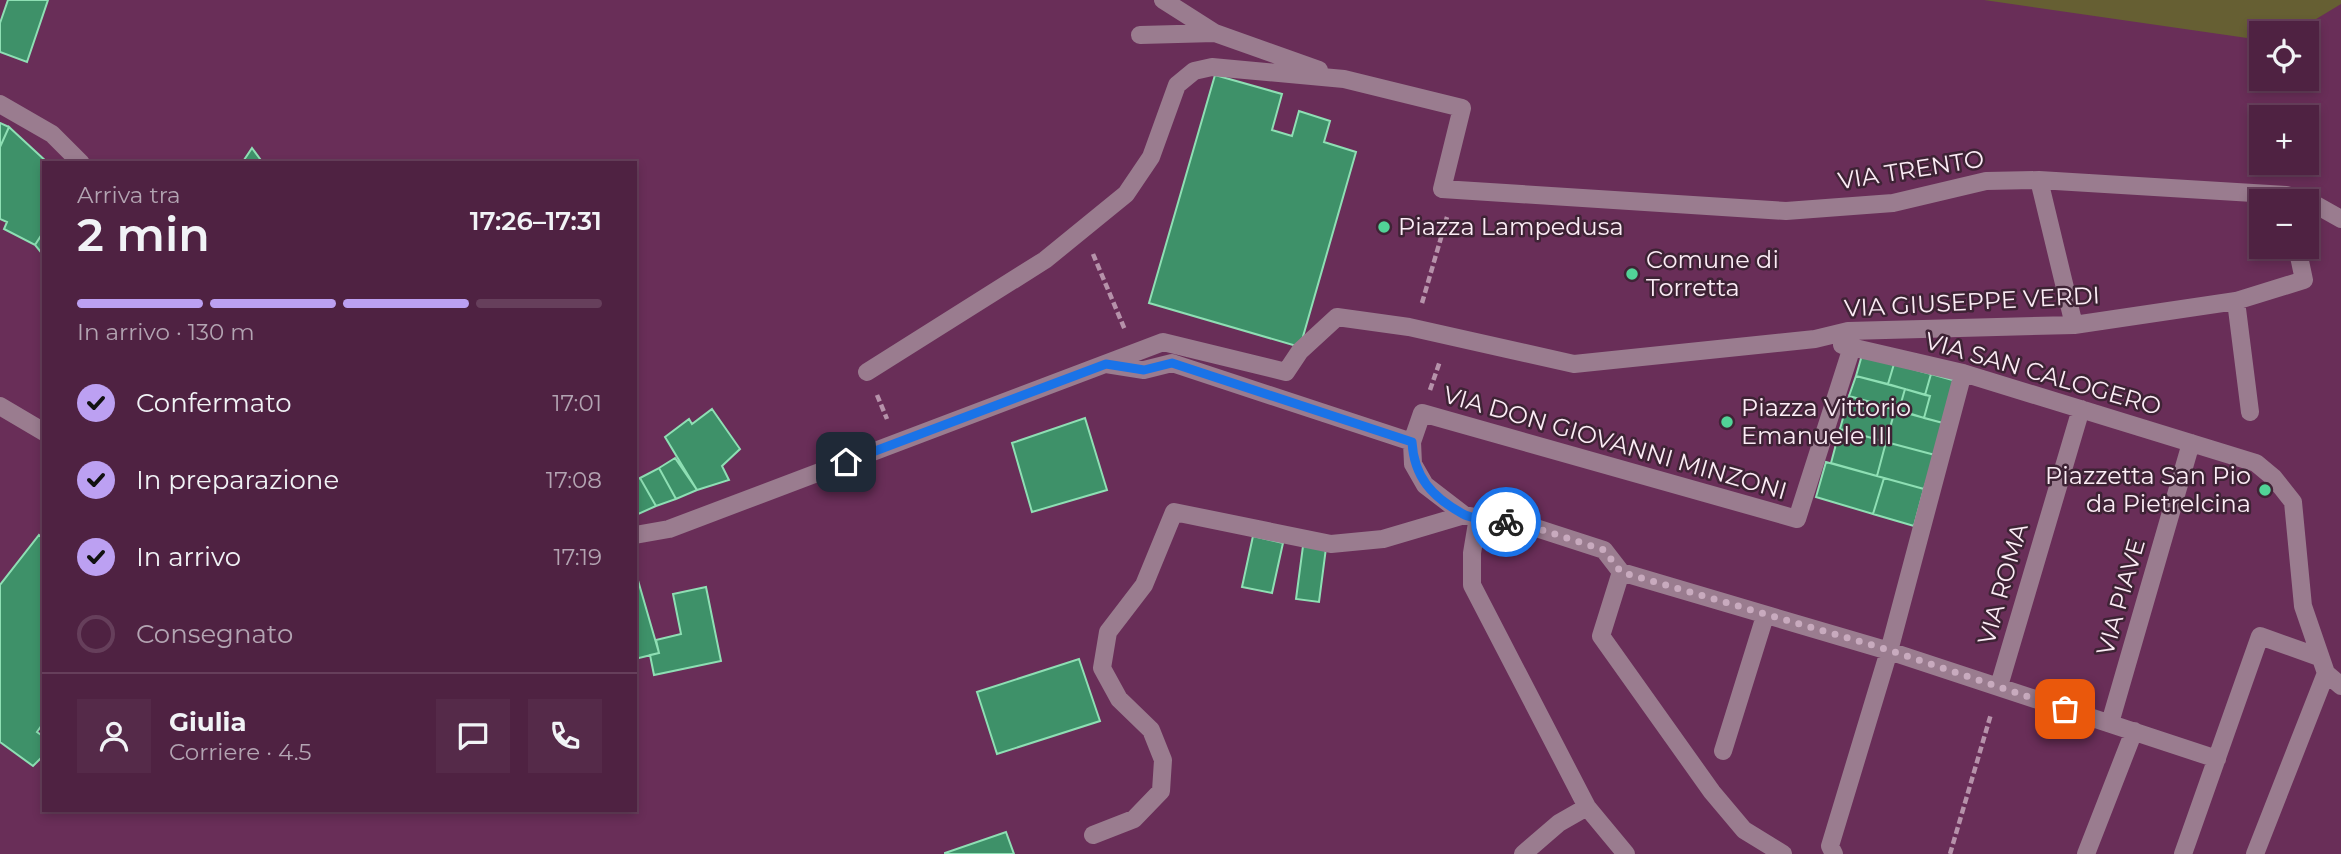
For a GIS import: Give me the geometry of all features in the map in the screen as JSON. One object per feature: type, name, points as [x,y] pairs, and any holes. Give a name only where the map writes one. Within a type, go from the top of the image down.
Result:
[{"type":"street","points":[[1163,0],[1215,33],[1344,79],[1462,108],[1449,189]]},
{"type":"street","points":[[1140,35],[1215,33]]},
{"type":"street","points":[[867,372],[1045,260],[1126,194],[1151,157],[1177,85],[1194,71],[1212,67],[1344,79]]},
{"type":"street","points":[[0,104],[52,134],[79,161]]},
{"type":"street","points":[[2039,180],[2074,325]]},
{"type":"street","name":"VIA TRENTO","points":[[1449,189],[1786,211],[1893,203],[1986,181],[2039,180],[2249,195]]},
{"type":"street","name":"VIA TRENTO","points":[[2319,207],[2341,219]]},
{"type":"street","name":"VIA GIUSEPPE VERDI","points":[[1815,339],[1848,331],[2074,325],[2236,301],[2304,280],[2300,259]]},
{"type":"street","points":[[2236,301],[2250,412]]},
{"type":"street","points":[[637,535],[669,529],[1163,342],[1286,372],[1300,352],[1337,317],[1415,328],[1574,364],[1815,339]]},
{"type":"street","name":"VIA SAN CALOGERO","points":[[1815,339],[1963,373],[2256,463],[2274,478],[2293,502],[2298,537],[2297,568],[2303,606],[2323,665]]},
{"type":"street","name":"VIA DON GIOVANNI MINZONI","points":[[1422,414],[1797,519],[1852,347]]},
{"type":"street","points":[[1106,364],[1144,370],[1172,363],[1412,442]]},
{"type":"street","points":[[1832,850],[1963,373]]},
{"type":"street","points":[[0,406],[42,431]]},
{"type":"street","name":"VIA ROMA","points":[[1999,686],[2081,409]]},
{"type":"street","points":[[1422,414],[1412,442],[1413,464],[1425,485],[1471,516],[1533,527],[1604,550],[1621,572],[1765,617],[1889,650],[2217,759]]},
{"type":"street","name":"VIA PIAVE","points":[[2110,723],[2191,443]]},
{"type":"street","points":[[1093,835],[1134,819],[1161,791],[1163,760],[1151,730],[1119,699],[1102,667],[1108,632],[1144,585],[1174,512],[1331,544],[1383,539],[1471,516]]},
{"type":"street","points":[[1471,516],[1472,585],[1587,807],[1626,854]]},
{"type":"street","points":[[1621,572],[1601,636],[1736,821],[1744,830],[1783,854]]},
{"type":"street","points":[[1723,751],[1765,617]]},
{"type":"street","points":[[2183,854],[2260,636],[2323,665],[2341,686]]},
{"type":"street","points":[[2255,854],[2323,665]]},
{"type":"street","points":[[2086,854],[2134,731]]},
{"type":"street","points":[[1523,854],[1559,823],[1587,807]]},
{"type":"path","points":[[1415,328],[1449,189]]},
{"type":"path","points":[[1084,230],[1135,353]]},
{"type":"path","points":[[1422,414],[1447,336]]},
{"type":"path","points":[[867,372],[897,443]]},
{"type":"path","points":[[1950,854],[1999,686]]},
{"type":"shaded area","points":[[1984,0],[2341,0],[2341,4],[2313,21],[2249,21],[2249,38]]},
{"type":"building","points":[[8,0],[48,0],[27,62],[0,52],[0,23]]},
{"type":"building","points":[[1215,75],[1282,94],[1272,130],[1292,136],[1299,111],[1330,121],[1324,142],[1356,152],[1300,347],[1149,303]]},
{"type":"building","points":[[0,123],[9,127],[0,147]]},
{"type":"building","points":[[9,127],[46,161],[42,161],[42,234],[35,245],[4,229],[7,222],[0,219],[0,147]]},
{"type":"building","points":[[252,148],[262,161],[243,161]]},
{"type":"building","points":[[42,234],[42,254],[35,245]]},
{"type":"building","points":[[1862,355],[1894,364],[1888,384],[1856,376]]},
{"type":"building","points":[[1894,364],[1931,374],[1925,395],[1888,384]]},
{"type":"building","points":[[1931,374],[1956,381],[1943,423],[1924,418],[1930,396],[1925,395]]},
{"type":"building","points":[[1856,376],[1905,389],[1899,410],[1849,396]]},
{"type":"building","points":[[1905,389],[1930,396],[1924,418],[1899,410]]},
{"type":"building","points":[[1849,396],[1895,410],[1886,442],[1840,429]]},
{"type":"building","points":[[712,409],[740,449],[722,466],[729,480],[697,490],[665,437],[689,419],[692,424]]},
{"type":"building","points":[[1895,410],[1943,423],[1935,455],[1886,442]]},
{"type":"building","points":[[1085,418],[1107,490],[1032,512],[1012,443]]},
{"type":"building","points":[[1840,429],[1886,442],[1877,476],[1831,463]]},
{"type":"building","points":[[1886,442],[1935,455],[1924,489],[1877,476]]},
{"type":"building","points":[[675,458],[697,490],[676,499],[659,468]]},
{"type":"building","points":[[1826,462],[1884,478],[1873,514],[1816,497]]},
{"type":"building","points":[[659,468],[676,499],[656,506],[640,478]]},
{"type":"building","points":[[640,478],[656,506],[637,515],[637,479]]},
{"type":"building","points":[[1884,478],[1924,489],[1914,526],[1873,514]]},
{"type":"building","points":[[39,535],[42,537],[42,725],[37,732],[42,736],[42,757],[33,766],[0,742],[0,585]]},
{"type":"building","points":[[1253,536],[1283,543],[1272,593],[1242,587]]},
{"type":"building","points":[[1303,546],[1326,548],[1319,602],[1296,599]]},
{"type":"building","points":[[637,577],[659,653],[637,658]]},
{"type":"building","points":[[706,587],[721,661],[654,675],[650,655],[659,653],[656,640],[681,634],[673,594]]},
{"type":"building","points":[[1079,659],[1100,721],[997,754],[977,692]]},
{"type":"building","points":[[1006,832],[1014,854],[945,854],[945,853]]},
{"type":"way so far","points":[[1506,522],[1533,527],[1604,550],[1621,572],[1765,617],[1889,650],[2065,709]]},
{"type":"place","name":"Piazza Lampedusa","points":[[1384,227]]},
{"type":"place","name":"Comune di Torretta","points":[[1632,274]]},
{"type":"place","name":"Piazza Vittorio Emanuele III","points":[[1727,422]]},
{"type":"place","name":"Piazzetta San Pio da Pietrelcina","points":[[2265,490]]},
{"type":"route","points":[[846,462],[1106,364],[1144,370],[1172,363],[1412,442],[1413,464],[1425,485],[1464,515],[1506,522]]}]
